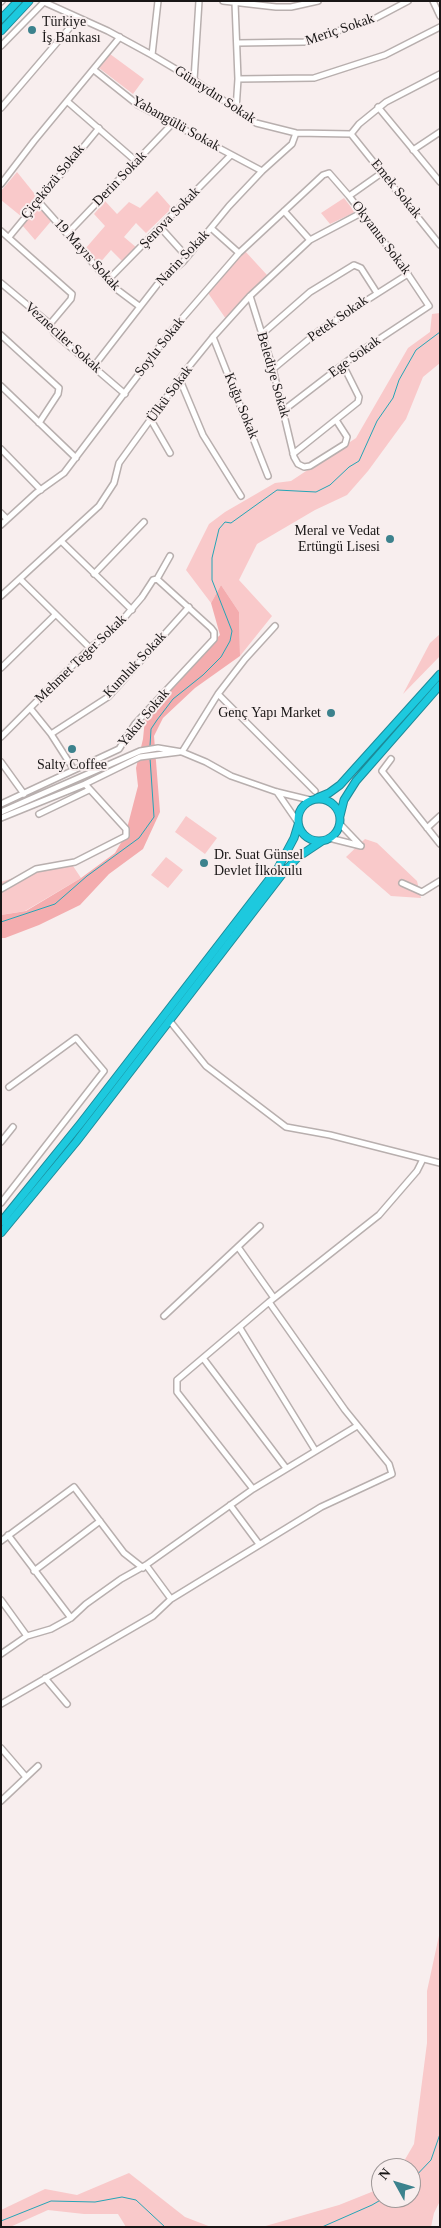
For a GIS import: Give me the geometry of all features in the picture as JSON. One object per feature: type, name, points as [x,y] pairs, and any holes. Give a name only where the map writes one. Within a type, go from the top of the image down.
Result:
[{"type":"highway","points":[[1,19],[18,1]]},
{"type":"highway","points":[[1,30],[29,1]]},
{"type":"highway","points":[[1,1222],[81,1123],[278,868],[294,838],[300,808],[314,796],[329,794],[340,785],[440,674]]},
{"type":"highway","points":[[1,1233],[76,1142],[282,873],[298,857],[326,840],[338,830],[344,800],[356,781],[440,685]]},
{"type":"highway","points":[[314,796],[331,802],[336,807],[340,816]]},
{"type":"highway","points":[[298,823],[301,831],[310,839],[326,840]]},
{"type":"street","points":[[152,55],[158,1]]},
{"type":"street","points":[[194,80],[199,1]]},
{"type":"street","points":[[223,1],[291,7],[318,1]]},
{"type":"street","points":[[392,1],[395,8]]},
{"type":"street","name":"Meriç Sokak","points":[[238,43],[304,42],[374,19],[408,1]]},
{"type":"street","points":[[433,1],[440,16]]},
{"type":"street","points":[[1,46],[44,2]]},
{"type":"street","name":"Günaydın Sokak","points":[[44,2],[120,37],[152,55],[194,80],[256,124],[296,133],[351,134]]},
{"type":"street","points":[[235,3],[238,43],[236,110]]},
{"type":"street","points":[[1,108],[78,18]]},
{"type":"street","points":[[238,79],[314,78],[385,55],[440,27]]},
{"type":"street","points":[[1,184],[120,37]]},
{"type":"street","name":"Yabangülü Sokak","points":[[94,70],[138,105],[262,171]]},
{"type":"street","points":[[351,134],[378,108],[440,74]]},
{"type":"street","points":[[68,102],[137,162]]},
{"type":"street","points":[[378,108],[440,182]]},
{"type":"street","name":"Derin Sokak","points":[[67,234],[172,124]]},
{"type":"street","name":"Çiçeközü Sokak","points":[[9,237],[99,128]]},
{"type":"street","points":[[413,150],[440,132]]},
{"type":"street","name":"Narin Sokak","points":[[94,366],[139,306],[163,278],[187,257],[210,228],[262,171],[292,144],[296,133]]},
{"type":"street","name":"Emek Sokak","points":[[351,134],[440,245]]},
{"type":"street","name":"Şenova Sokak","points":[[108,280],[231,155]]},
{"type":"street","points":[[350,196],[383,172]]},
{"type":"street","name":"Okyanus Sokak","points":[[325,173],[331,174],[350,196],[429,304],[428,308]]},
{"type":"street","name":"Soylu Sokak","points":[[1,525],[40,490],[64,473],[173,329],[239,253],[325,173]]},
{"type":"street","name":"19 Mayıs Sokak","points":[[38,201],[120,293],[139,306]]},
{"type":"street","points":[[284,210],[310,240]]},
{"type":"street","name":"Ülkü Sokak","points":[[1,596],[95,510],[116,480],[120,463],[150,420],[213,337],[250,296],[310,240],[361,213]]},
{"type":"street","points":[[160,227],[187,257]]},
{"type":"street","points":[[210,228],[239,253]]},
{"type":"street","points":[[1,231],[70,290],[72,297],[50,324]]},
{"type":"street","points":[[262,334],[310,292],[354,265],[361,268],[377,292]]},
{"type":"street","name":"Petek Sokak","points":[[273,369],[320,330],[408,274]]},
{"type":"street","name":"Vezneciler Sokak","points":[[1,283],[50,324],[54,333],[125,394]]},
{"type":"street","name":"Belediye Sokak","points":[[250,296],[273,369],[293,454]]},
{"type":"street","name":"Ege Sokak","points":[[284,410],[365,348],[428,308]]},
{"type":"street","points":[[1,335],[60,388],[39,423]]},
{"type":"street","name":"Kuğu Sokak","points":[[213,337],[268,476]]},
{"type":"street","points":[[336,420],[347,438],[344,446],[306,467],[298,464],[293,454],[359,400],[343,365]]},
{"type":"street","points":[[180,380],[207,441],[241,496]]},
{"type":"street","points":[[1,386],[76,458]]},
{"type":"street","points":[[150,420],[170,453]]},
{"type":"street","points":[[1,449],[40,490]]},
{"type":"street","points":[[1,513],[7,519]]},
{"type":"street","points":[[94,574],[144,522]]},
{"type":"street","points":[[60,541],[132,610]]},
{"type":"street","name":"Mehmet Teger Sokak","points":[[1,737],[90,648],[115,628],[132,610],[153,580],[157,579],[170,556]]},
{"type":"street","points":[[20,579],[90,648]]},
{"type":"street","points":[[157,579],[189,607]]},
{"type":"street","name":"Yakut Sokak","points":[[1,804],[120,749],[135,724],[211,643],[215,636],[212,628],[189,607]]},
{"type":"street","name":"Kumluk Sokak","points":[[51,734],[108,697],[189,607]]},
{"type":"street","points":[[1,668],[55,615]]},
{"type":"street","points":[[182,752],[218,694],[244,659],[275,626]]},
{"type":"street","points":[[218,694],[224,698],[314,796]]},
{"type":"street","points":[[30,708],[51,734],[74,770]]},
{"type":"street","points":[[1,812],[140,754],[159,751],[182,752],[232,776],[277,792],[314,796]]},
{"type":"street","points":[[1,818],[85,784],[140,754]]},
{"type":"street","points":[[391,759],[382,771],[440,844]]},
{"type":"street","points":[[1,762],[24,794]]},
{"type":"street","points":[[1,889],[36,869],[76,862],[126,836],[126,829],[85,784]]},
{"type":"street","points":[[39,814],[89,790]]},
{"type":"street","points":[[277,792],[298,823]]},
{"type":"street","points":[[427,828],[440,816]]},
{"type":"street","points":[[326,840],[361,846],[340,824]]},
{"type":"street","points":[[402,883],[422,892],[440,881]]},
{"type":"street","points":[[169,1020],[206,1066],[286,1127],[330,1135],[440,1163]]},
{"type":"street","points":[[1,1203],[104,1071],[76,1038],[9,1087]]},
{"type":"street","points":[[1,1142],[13,1127]]},
{"type":"street","points":[[253,1489],[177,1392],[177,1380],[272,1300],[379,1215],[416,1171],[423,1159]]},
{"type":"street","points":[[164,1316],[260,1226]]},
{"type":"street","points":[[1,1704],[153,1616],[171,1599],[259,1544],[322,1507],[392,1474],[389,1464],[357,1426],[238,1248]]},
{"type":"street","points":[[240,1328],[316,1450]]},
{"type":"street","points":[[203,1358],[286,1468]]},
{"type":"street","points":[[1,1654],[27,1636],[51,1629],[72,1618],[86,1604],[114,1584],[144,1567],[253,1489],[357,1426]]},
{"type":"street","points":[[1,1540],[74,1487],[124,1553],[144,1567],[171,1599]]},
{"type":"street","points":[[230,1505],[259,1544]]},
{"type":"street","points":[[34,1571],[100,1521]]},
{"type":"street","points":[[8,1535],[72,1618]]},
{"type":"street","points":[[1,1600],[27,1636]]},
{"type":"street","points":[[45,1678],[66,1704]]},
{"type":"street","points":[[1,1748],[26,1777]]},
{"type":"street","points":[[1,1801],[38,1766]]},
{"type":"shaded area","points":[[110,54],[144,79],[133,94],[99,68]]},
{"type":"shaded area","points":[[17,172],[38,198],[22,217],[1,200],[1,191]]},
{"type":"shaded area","points":[[157,191],[172,208],[146,233],[136,223],[124,237],[137,248],[122,261],[111,250],[98,265],[85,249],[105,226],[94,214],[105,201],[117,214],[129,202],[140,208]]},
{"type":"shaded area","points":[[344,198],[354,211],[353,213],[330,224],[321,213]]},
{"type":"shaded area","points":[[38,206],[52,220],[35,240],[22,225]]},
{"type":"shaded area","points":[[245,251],[267,275],[226,319],[208,293]]},
{"type":"shaded area","points":[[440,313],[440,363],[423,377],[406,419],[368,471],[347,495],[315,510],[257,544],[239,580],[272,616],[240,656],[239,612],[221,585],[211,603],[186,570],[209,524],[225,512],[275,483],[291,481],[356,438],[408,348],[430,332],[432,314]]},
{"type":"shaded area","points":[[221,585],[239,612],[240,656],[195,688],[163,718],[154,736],[160,812],[143,849],[109,874],[80,905],[39,925],[1,938],[1,915],[26,911],[81,878],[115,853],[125,836],[138,786],[136,768],[143,739],[146,708],[220,635],[211,603]]},
{"type":"shaded area","points":[[440,634],[440,656],[403,694],[430,643]]},
{"type":"shaded area","points":[[186,816],[217,838],[205,854],[175,832]]},
{"type":"shaded area","points":[[365,839],[377,843],[417,881],[421,898],[391,896],[346,857]]},
{"type":"shaded area","points":[[166,857],[183,870],[168,888],[151,875]]},
{"type":"shaded area","points":[[69,860],[81,878],[25,911],[1,915],[1,882]]},
{"type":"shaded area","points":[[440,1931],[440,2201],[434,2213],[431,2227],[262,2227],[339,2205],[371,2192],[371,2208],[421,2208],[421,2158],[406,2158],[414,2144],[427,2043],[427,1991]]},
{"type":"shaded area","points":[[129,2173],[185,2217],[211,2227],[126,2227],[118,2214],[84,2214],[48,2210],[10,2227],[1,2227],[1,2210],[45,2189],[77,2195]]},
{"type":"waterway","points":[[150,746],[151,729],[157,720],[173,699],[203,675],[221,657],[230,641],[232,631],[212,580],[212,558],[219,529],[225,522],[231,523],[277,490],[316,492],[330,485],[349,467],[359,461],[377,421],[393,398],[399,380],[416,350],[440,332]]},
{"type":"waterway","points":[[1,922],[55,904],[87,876],[139,838],[154,817],[150,758]]},
{"type":"waterway","points":[[421,2170],[431,2160],[440,2134]]},
{"type":"waterway","points":[[1,2221],[51,2201],[95,2202],[122,2197],[136,2200],[165,2227]]},
{"type":"waterway","points":[[322,2227],[371,2205]]},
{"type":"place","name":"Türkiye İş Bankası","points":[[32,30]]},
{"type":"place","name":"Meral ve Vedat Ertüngü Lisesi","points":[[390,539]]},
{"type":"place","name":"Genç Yapı Market","points":[[331,713]]},
{"type":"place","name":"Salty Coffee","points":[[72,749]]},
{"type":"place","name":"Dr. Suat Günsel Devlet İlkokulu","points":[[204,863]]}]
